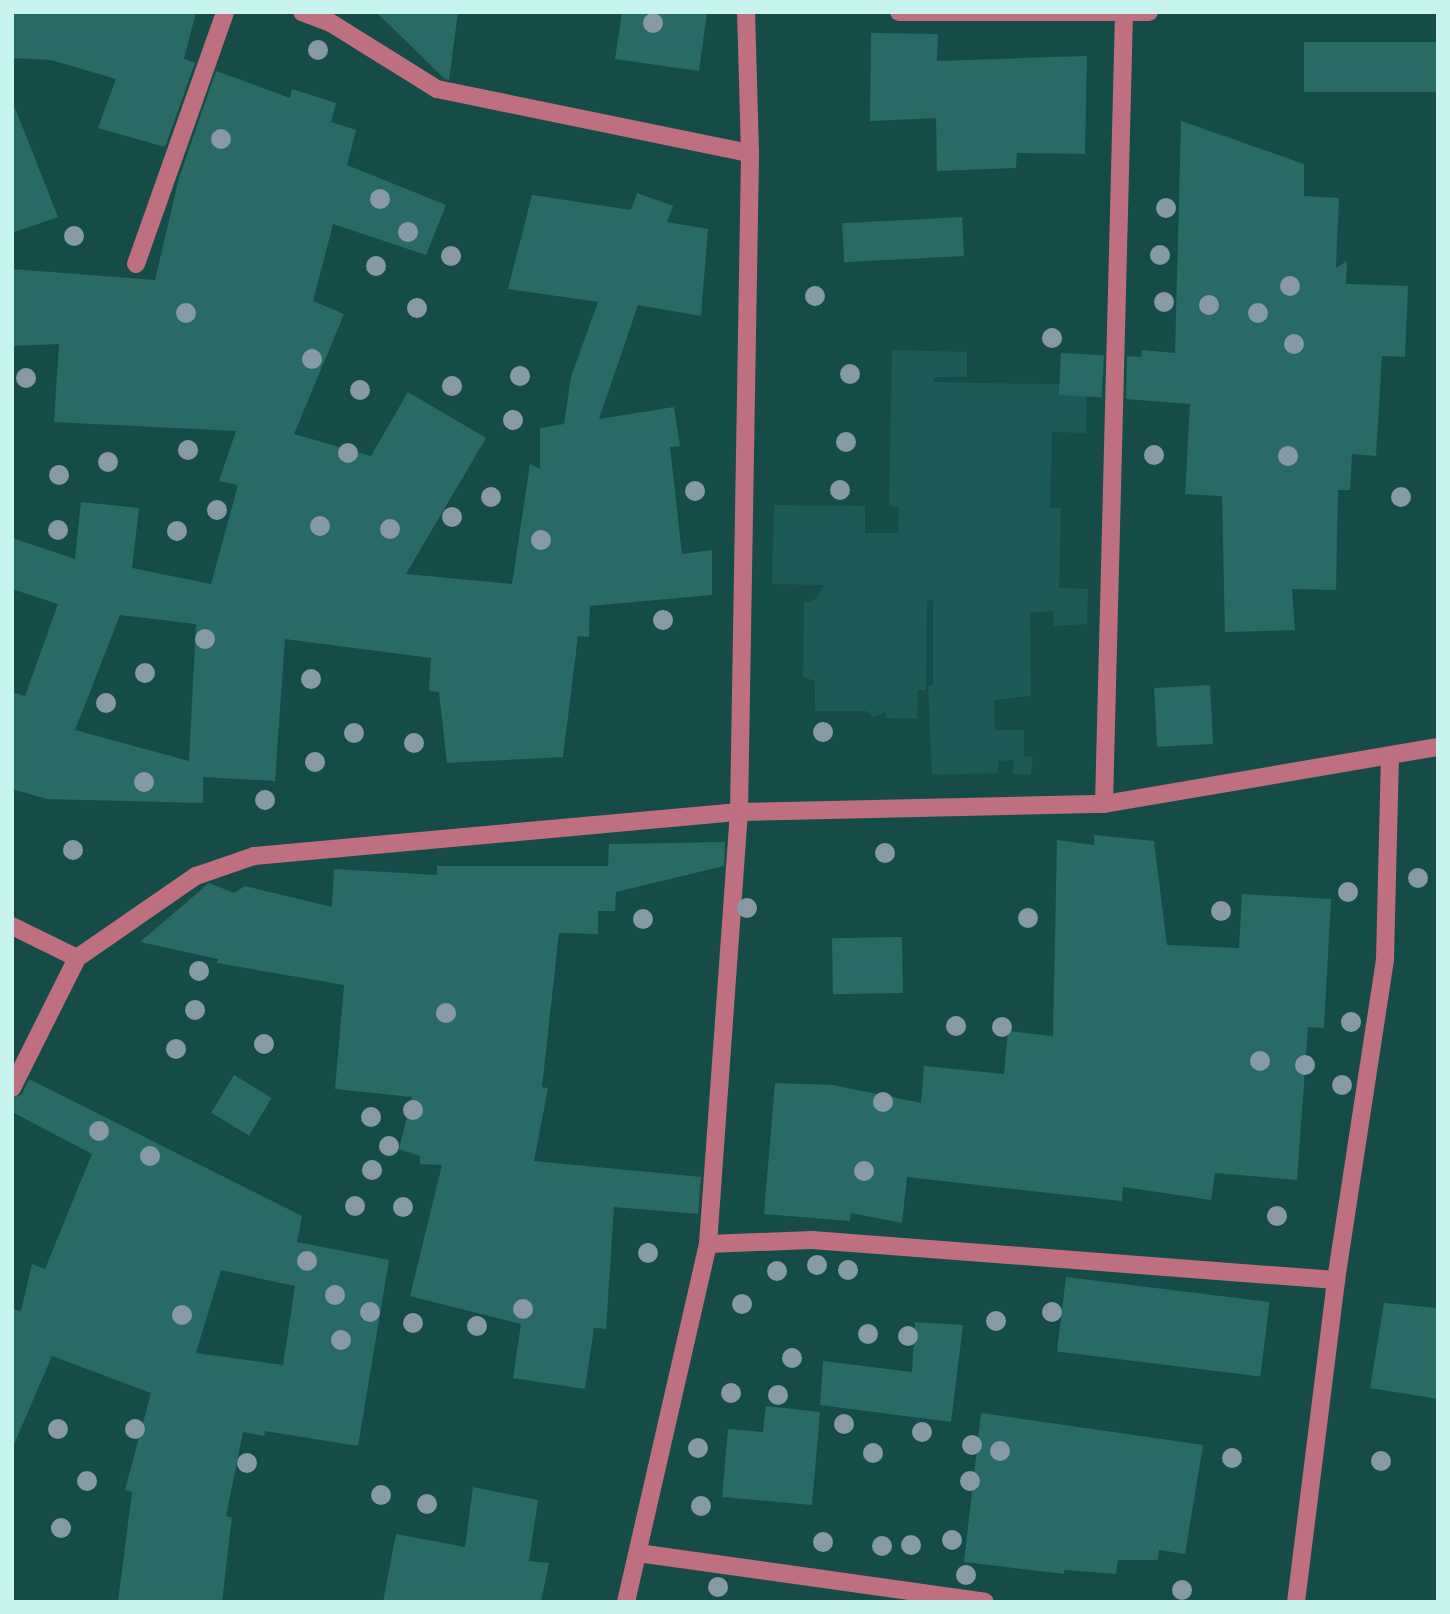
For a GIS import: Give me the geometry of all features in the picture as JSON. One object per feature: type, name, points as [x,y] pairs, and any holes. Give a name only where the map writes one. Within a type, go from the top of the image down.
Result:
[{"type":"street","points":[[135,264],[225,12]]},
{"type":"street","points":[[302,12],[332,18],[437,89],[750,153]]},
{"type":"street","points":[[626,1602],[708,1244],[739,812],[750,153],[746,12]]},
{"type":"street","points":[[899,12],[1149,12]]},
{"type":"street","points":[[1104,804],[1124,13]]},
{"type":"street","points":[[12,1088],[77,958],[196,876],[254,856],[739,812],[1104,804],[1438,747]]},
{"type":"street","points":[[1296,1602],[1336,1280],[1385,959],[1390,756]]},
{"type":"street","points":[[12,926],[77,958]]},
{"type":"street","points":[[708,1244],[813,1240],[1336,1280]]},
{"type":"street","points":[[638,1553],[985,1602]]},
{"type":"shaded area","points":[[892,350],[967,352],[967,377],[934,377],[934,382],[1087,385],[1086,433],[1052,432],[1050,508],[1061,508],[1059,588],[1088,589],[1087,624],[1054,626],[1053,611],[1030,613],[1031,696],[994,700],[995,730],[1024,730],[1024,756],[1033,757],[1031,775],[1013,774],[1014,760],[998,761],[998,773],[932,775],[928,686],[933,685],[933,600],[927,601],[926,690],[918,690],[917,719],[886,718],[886,712],[873,717],[866,711],[815,711],[815,681],[803,677],[804,603],[816,599],[824,585],[772,584],[774,505],[865,506],[865,533],[898,533],[899,507],[889,506]]},
{"type":"building","points":[[12,12],[196,12],[184,59],[195,63],[165,147],[98,128],[116,79],[51,60],[12,58]]},
{"type":"building","points":[[376,12],[458,12],[449,80],[445,79]]},
{"type":"building","points":[[622,12],[707,12],[699,71],[615,59]]},
{"type":"building","points":[[871,33],[938,34],[937,61],[1087,56],[1085,154],[1017,153],[1016,168],[937,171],[936,118],[870,121]]},
{"type":"building","points":[[1304,42],[1438,42],[1438,92],[1304,92]]},
{"type":"building","points":[[216,71],[290,98],[292,89],[336,103],[331,122],[356,130],[347,165],[446,205],[426,255],[333,224],[313,301],[344,314],[294,434],[371,456],[408,392],[486,438],[406,574],[512,584],[530,464],[540,469],[540,428],[564,424],[571,377],[598,302],[508,289],[532,195],[631,210],[637,193],[673,206],[667,222],[708,229],[701,316],[638,305],[599,419],[674,407],[680,446],[670,447],[682,554],[712,550],[712,595],[590,606],[589,637],[578,636],[563,757],[447,763],[439,692],[429,691],[431,658],[285,639],[275,781],[203,777],[203,803],[47,799],[12,789],[12,692],[25,696],[58,604],[12,589],[12,538],[75,559],[81,502],[139,508],[132,568],[211,584],[238,485],[219,481],[236,431],[54,422],[59,344],[12,346],[12,269],[155,280],[179,178]],"holes":[[[120,615],[196,624],[189,761],[75,730]]]},
{"type":"building","points":[[15,108],[58,217],[12,233],[12,109]]},
{"type":"building","points":[[1181,121],[1304,164],[1304,196],[1339,198],[1336,268],[1347,261],[1346,284],[1408,286],[1405,357],[1382,356],[1376,456],[1352,454],[1350,490],[1338,490],[1336,590],[1292,589],[1295,630],[1225,632],[1222,496],[1185,494],[1190,404],[1126,399],[1127,356],[1141,357],[1142,350],[1175,353]]},
{"type":"building","points":[[962,217],[964,256],[844,262],[842,223]]},
{"type":"building","points":[[1061,353],[1104,355],[1102,397],[1059,395]]},
{"type":"building","points":[[1210,685],[1213,744],[1157,747],[1154,688]]},
{"type":"building","points":[[1094,835],[1154,841],[1167,945],[1239,948],[1242,894],[1331,899],[1324,1028],[1308,1027],[1297,1180],[1215,1173],[1211,1200],[1123,1187],[1122,1201],[907,1177],[902,1223],[851,1213],[850,1221],[764,1214],[775,1083],[833,1085],[921,1103],[924,1066],[1004,1074],[1008,1031],[1053,1036],[1057,840],[1094,845]]},
{"type":"building","points":[[725,842],[724,866],[616,892],[615,911],[598,911],[598,934],[559,933],[542,1087],[548,1088],[534,1161],[701,1177],[698,1214],[614,1207],[606,1329],[594,1328],[585,1389],[513,1378],[521,1324],[410,1296],[442,1165],[420,1164],[420,1156],[399,1149],[412,1097],[335,1089],[344,985],[217,963],[218,959],[140,942],[209,883],[234,893],[245,886],[332,907],[334,869],[437,875],[437,866],[608,866],[609,844]]},
{"type":"building","points":[[902,937],[903,993],[833,994],[832,938]]},
{"type":"building","points":[[234,1075],[272,1098],[249,1135],[211,1113]]},
{"type":"building","points":[[29,1079],[302,1216],[297,1242],[389,1260],[358,1446],[265,1431],[264,1436],[243,1432],[226,1516],[232,1517],[222,1602],[118,1602],[132,1492],[125,1490],[151,1393],[52,1356],[12,1449],[12,1309],[21,1311],[32,1264],[45,1269],[92,1154],[12,1112],[12,1099],[22,1094]],"holes":[[[221,1270],[295,1286],[283,1365],[196,1353]]]},
{"type":"building","points":[[1066,1277],[1269,1302],[1260,1376],[1057,1351]]},
{"type":"building","points":[[1384,1303],[1438,1308],[1438,1399],[1370,1388]]},
{"type":"building","points":[[915,1322],[963,1325],[951,1422],[820,1405],[823,1361],[912,1372]]},
{"type":"building","points":[[766,1406],[820,1412],[812,1505],[722,1497],[728,1429],[763,1432]]},
{"type":"building","points":[[981,1413],[1203,1445],[1185,1554],[1159,1550],[1158,1560],[1118,1560],[1116,1574],[1064,1570],[1064,1574],[964,1562]]},
{"type":"building","points":[[473,1487],[538,1500],[529,1561],[549,1563],[541,1602],[383,1602],[396,1534],[465,1547]]}]
